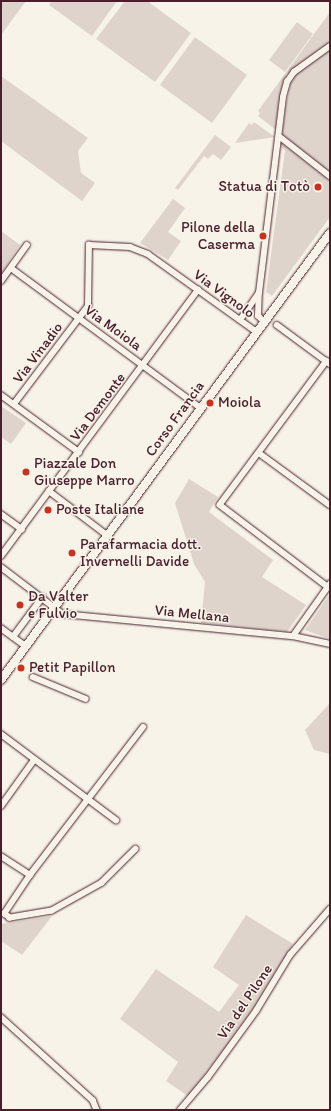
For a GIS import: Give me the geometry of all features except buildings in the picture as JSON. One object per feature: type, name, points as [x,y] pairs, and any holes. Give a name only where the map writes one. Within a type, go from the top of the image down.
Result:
[{"type":"main road","name":"Corso Francia","points":[[1,680],[330,233]]},
{"type":"street","points":[[264,322],[258,316],[259,293],[283,97],[287,82],[294,72],[330,46]]},
{"type":"street","points":[[279,136],[330,176]]},
{"type":"street","points":[[1,281],[27,245]]},
{"type":"street","name":"Via Vignolo","points":[[89,245],[121,245],[138,249],[148,254],[257,332]]},
{"type":"street","name":"Via Vinadio","points":[[14,404],[88,306],[89,245]]},
{"type":"street","name":"Via Moiola","points":[[11,268],[201,408]]},
{"type":"street","name":"Via Demonte","points":[[1,556],[144,365],[198,290]]},
{"type":"street","points":[[240,320],[259,293]]},
{"type":"street","points":[[277,325],[328,363],[220,504],[329,585],[294,636]]},
{"type":"street","points":[[1,395],[79,452]]},
{"type":"street","points":[[259,453],[330,505]]},
{"type":"street","points":[[49,491],[107,535]]},
{"type":"street","points":[[1,514],[22,529]]},
{"type":"street","name":"Via Mellana","points":[[1,567],[63,614],[294,636],[330,644]]},
{"type":"street","points":[[13,636],[42,598]]},
{"type":"street","points":[[1,628],[26,646]]},
{"type":"street","points":[[33,677],[86,699]]},
{"type":"street","points":[[136,848],[102,883],[52,911],[10,918],[4,914],[30,875],[143,728]]},
{"type":"street","points":[[1,734],[87,800],[116,820]]},
{"type":"street","points":[[1,806],[34,760]]},
{"type":"street","points":[[1,856],[30,875]]},
{"type":"street","name":"Via del Pilone","points":[[180,1110],[208,1077],[256,1011],[290,955],[330,909]]},
{"type":"street","points":[[1,1018],[93,1100],[97,1110]]},
{"type":"shaded area","points":[[1,1],[26,1],[1,35]]},
{"type":"shaded area","points":[[52,1],[117,1],[92,36],[49,5]]},
{"type":"shaded area","points":[[125,1],[147,1],[191,33],[155,82],[96,39]]},
{"type":"shaded area","points":[[330,12],[330,217],[272,296],[266,292],[285,150],[281,147],[285,109],[291,81],[287,72],[282,87],[276,130],[258,116],[260,113],[258,111]]},
{"type":"shaded area","points":[[297,22],[313,34],[285,72],[269,60]]},
{"type":"shaded area","points":[[195,37],[247,75],[212,123],[160,85]]},
{"type":"shaded area","points":[[1,76],[88,138],[78,151],[81,173],[95,183],[82,201],[1,141]]},
{"type":"shaded area","points":[[254,122],[275,137],[235,143],[249,123],[252,125]]},
{"type":"shaded area","points":[[215,135],[231,147],[221,160],[213,154],[208,159],[204,156],[178,190],[175,188]]},
{"type":"shaded area","points":[[173,199],[185,208],[168,232],[181,241],[168,260],[140,243]]},
{"type":"shaded area","points":[[1,231],[20,245],[1,274]]},
{"type":"shaded area","points":[[1,406],[26,423],[11,444],[1,437]]},
{"type":"shaded area","points":[[189,479],[218,497],[209,512],[273,560],[262,577],[306,605],[287,632],[201,623],[205,582],[194,564],[175,503]]},
{"type":"shaded area","points":[[330,594],[330,639],[305,630]]},
{"type":"shaded area","points":[[330,703],[330,754],[314,750],[305,730]]},
{"type":"shaded area","points":[[246,915],[293,944],[244,1024],[188,1096],[166,1081],[178,1062],[120,1019],[156,969],[219,1012],[239,985],[213,967]]},
{"type":"shaded area","points":[[52,916],[22,955],[1,941],[1,924]]},
{"type":"place","name":"Statua di Totò","points":[[318,187]]},
{"type":"place","name":"Pilone della Caserma","points":[[263,236]]},
{"type":"place","name":"Moiola","points":[[210,403]]},
{"type":"place","name":"Piazzale Don Giuseppe Marro","points":[[26,472]]},
{"type":"place","name":"Poste Italiane","points":[[48,510]]},
{"type":"place","name":"Parafarmacia dott. Invernelli Davide","points":[[72,553]]},
{"type":"place","name":"Da Valter e Fulvio","points":[[20,605]]},
{"type":"place","name":"Petit Papillon","points":[[21,668]]}]
